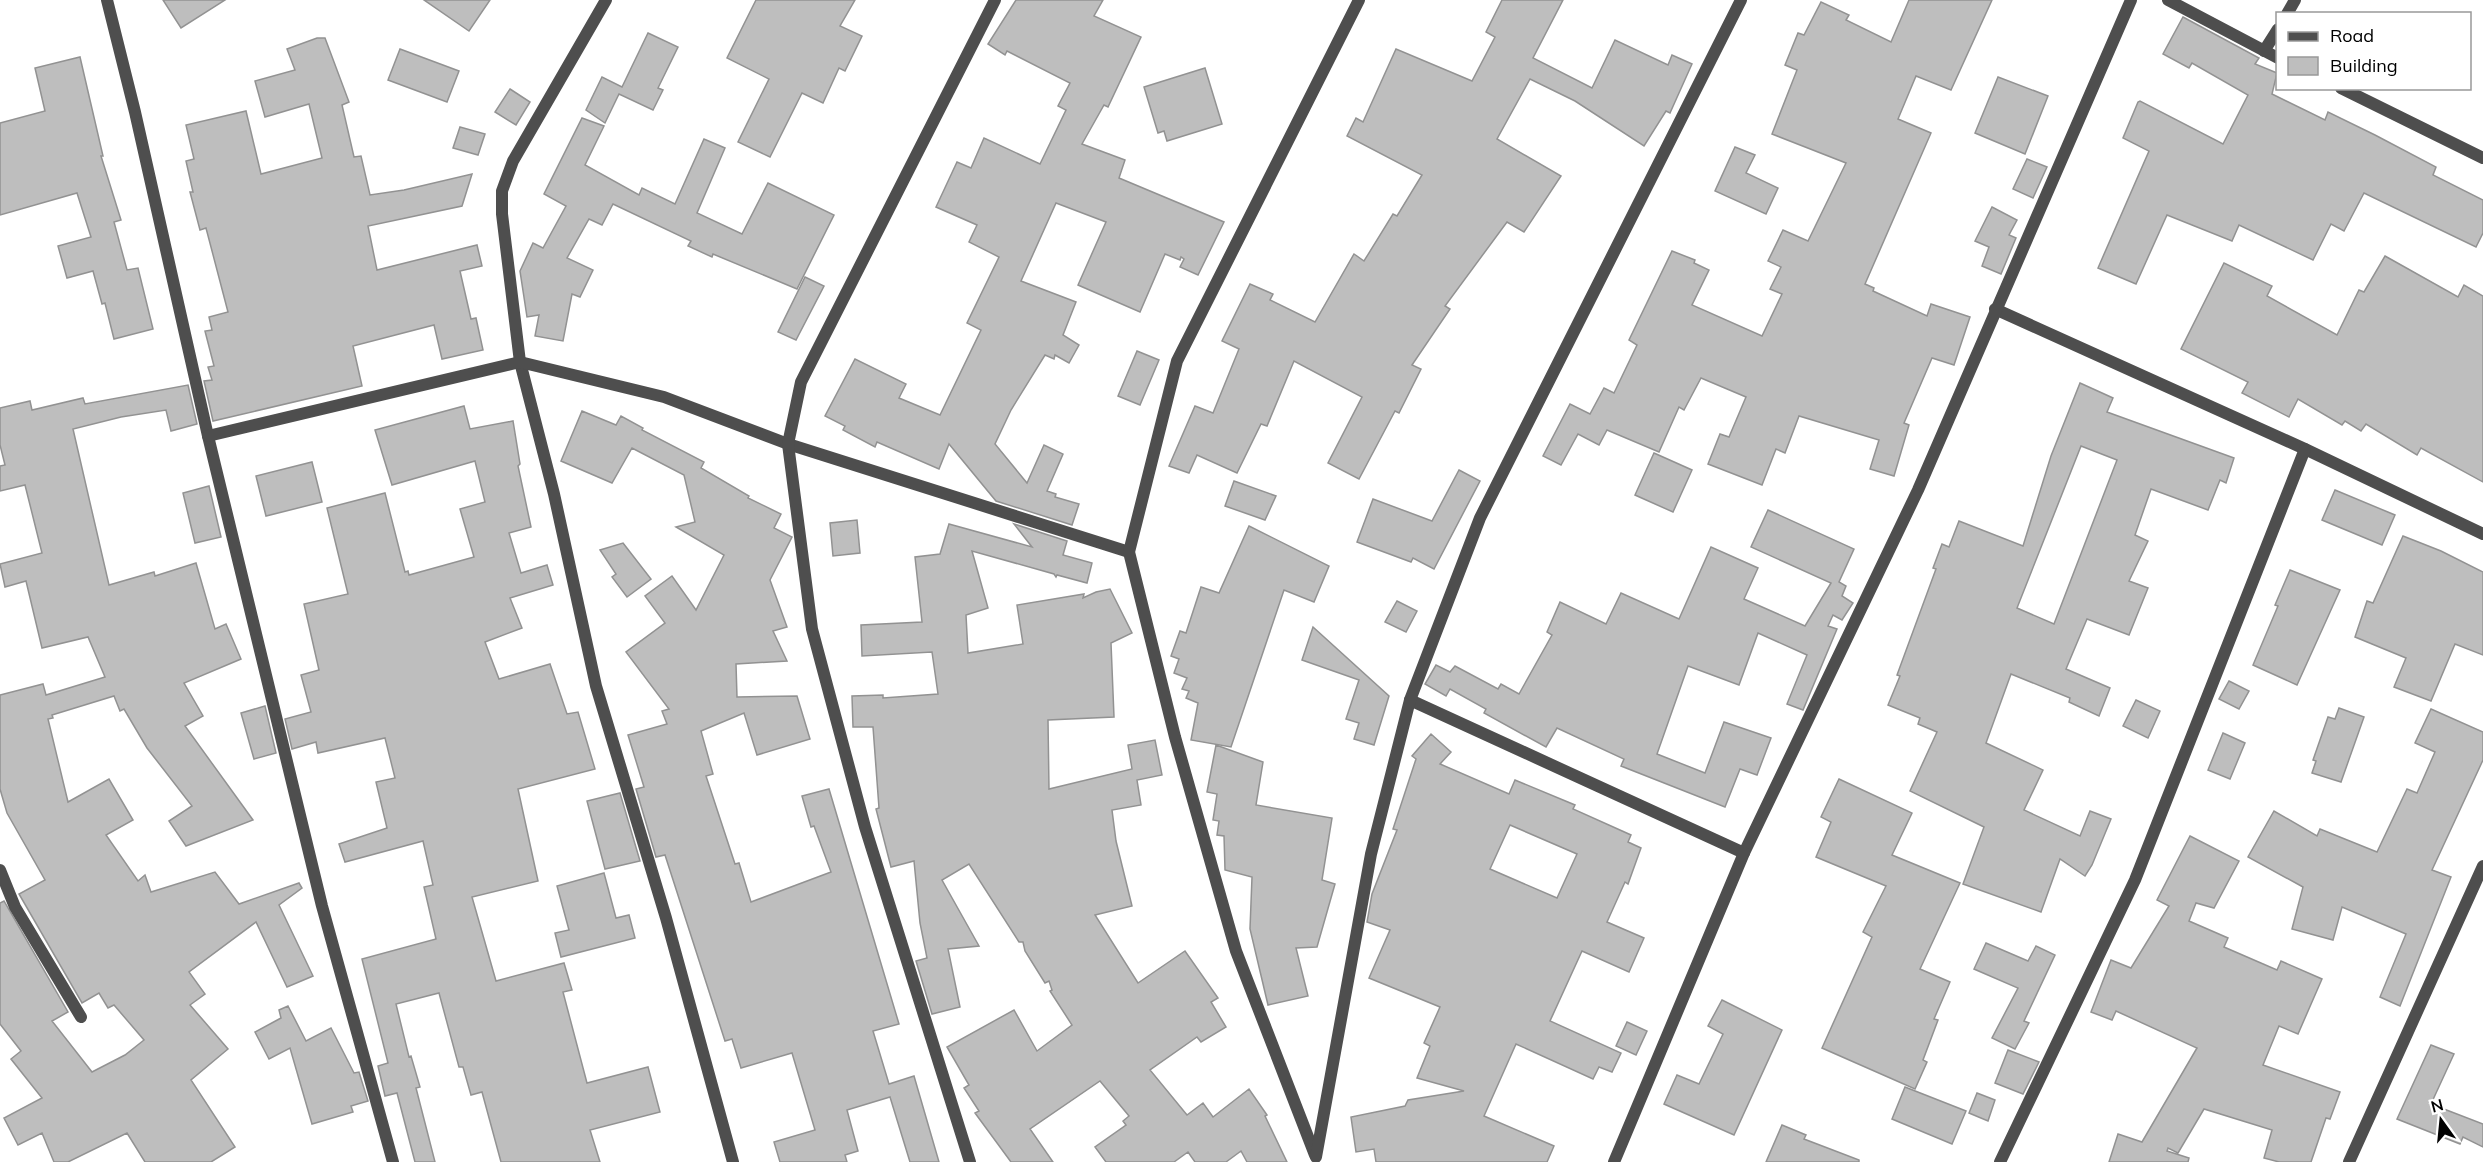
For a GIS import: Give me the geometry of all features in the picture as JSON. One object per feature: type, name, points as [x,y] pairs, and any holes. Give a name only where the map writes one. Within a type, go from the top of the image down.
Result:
[{"type":"street","points":[[107,0],[135,112],[208,436],[322,906],[393,1162]]},
{"type":"street","points":[[606,0],[513,161],[502,191],[502,214],[520,362],[554,494],[596,686],[666,918],[733,1162]]},
{"type":"street","points":[[970,1162],[865,827],[812,629],[788,444],[801,381],[995,0]]},
{"type":"street","points":[[1316,1159],[1236,951],[1175,737],[1129,552],[1177,361],[1359,0]]},
{"type":"street","points":[[1316,1159],[1371,854],[1410,700],[1480,518],[1741,0]]},
{"type":"street","points":[[1614,1162],[1744,853],[1918,490],[2131,0]]},
{"type":"street","points":[[2168,0],[2276,57]]},
{"type":"street","points":[[2264,51],[2276,31]]},
{"type":"street","points":[[2345,90],[2483,158]]},
{"type":"street","points":[[1995,309],[2305,449],[2483,534]]},
{"type":"street","points":[[208,436],[520,362],[664,397],[788,444],[1129,552]]},
{"type":"street","points":[[2000,1162],[2135,880],[2305,449]]},
{"type":"street","points":[[1410,700],[1744,853]]},
{"type":"street","points":[[2349,1162],[2483,866]]},
{"type":"street","points":[[0,870],[15,907],[81,1017]]},
{"type":"building","points":[[163,0],[225,0],[181,28]]},
{"type":"building","points":[[424,0],[490,0],[469,31]]},
{"type":"building","points":[[756,0],[855,0],[840,26],[862,36],[845,71],[839,68],[823,103],[802,93],[770,157],[738,142],[769,79],[727,58]]},
{"type":"building","points":[[1016,0],[1103,0],[1094,16],[1141,37],[1108,107],[1104,105],[1082,144],[1125,160],[1119,178],[1224,222],[1198,275],[1180,267],[1184,259],[1181,257],[1180,260],[1165,254],[1140,312],[1078,285],[1106,222],[1056,203],[1021,281],[1076,302],[1063,335],[1079,345],[1069,363],[1055,355],[1054,359],[1045,355],[1011,410],[995,444],[1027,483],[1044,445],[1063,454],[1047,491],[1056,494],[1055,497],[1079,504],[1072,525],[996,501],[949,444],[939,469],[877,442],[875,447],[843,430],[845,426],[825,416],[855,359],[906,384],[899,398],[940,415],[981,330],[967,323],[999,257],[969,242],[977,225],[936,207],[957,162],[971,168],[984,138],[1040,164],[1066,110],[1058,106],[1070,83],[1007,51],[1005,55],[988,44]]},
{"type":"building","points":[[1502,0],[1563,0],[1533,58],[1592,88],[1615,40],[1668,65],[1672,55],[1692,64],[1670,113],[1666,111],[1644,146],[1575,101],[1530,79],[1497,139],[1561,176],[1524,232],[1507,222],[1445,306],[1450,309],[1412,365],[1421,369],[1399,413],[1395,411],[1359,479],[1328,463],[1362,397],[1294,361],[1267,426],[1261,424],[1237,473],[1197,455],[1189,473],[1169,466],[1195,406],[1213,413],[1239,349],[1222,341],[1250,284],[1273,294],[1270,300],[1315,322],[1354,254],[1364,261],[1393,214],[1397,216],[1422,175],[1347,136],[1356,118],[1363,122],[1396,49],[1472,81],[1495,37],[1486,32]]},
{"type":"building","points":[[1909,0],[1992,0],[1951,90],[1916,76],[1898,119],[1931,133],[1865,284],[1874,288],[1873,291],[1927,316],[1931,304],[1970,317],[1954,365],[1932,358],[1904,423],[1909,425],[1894,476],[1870,469],[1879,440],[1799,416],[1785,453],[1776,449],[1762,485],[1708,464],[1720,434],[1729,437],[1746,397],[1701,378],[1684,410],[1679,407],[1659,452],[1607,430],[1599,445],[1578,434],[1561,465],[1543,456],[1570,404],[1590,414],[1604,388],[1614,393],[1637,345],[1629,340],[1672,251],[1695,260],[1694,263],[1709,270],[1692,305],[1762,336],[1782,294],[1770,289],[1781,267],[1768,261],[1783,230],[1808,241],[1846,163],[1772,134],[1797,70],[1785,65],[1798,33],[1804,35],[1821,2],[1849,15],[1846,20],[1891,42]]},
{"type":"building","points":[[2183,17],[2259,58],[2255,64],[2276,73],[2272,94],[2325,120],[2328,112],[2436,167],[2433,175],[2483,200],[2483,233],[2476,247],[2364,193],[2344,231],[2331,224],[2313,260],[2239,225],[2232,241],[2167,215],[2136,284],[2098,268],[2149,151],[2123,138],[2138,102],[2223,144],[2248,95],[2192,63],[2189,68],[2163,54]]},
{"type":"building","points":[[648,33],[678,47],[658,88],[663,90],[653,110],[619,94],[605,123],[586,110],[602,77],[622,87]]},
{"type":"building","points":[[317,38],[325,38],[349,102],[342,105],[354,157],[361,156],[370,195],[404,190],[472,174],[462,206],[368,226],[377,270],[477,245],[482,266],[460,271],[471,319],[476,318],[483,350],[442,359],[434,325],[353,346],[362,386],[213,421],[204,381],[212,380],[208,367],[214,366],[205,331],[212,330],[209,317],[228,312],[206,228],[200,230],[190,192],[193,192],[186,161],[194,159],[186,125],[246,111],[261,174],[322,158],[309,104],[265,117],[255,81],[295,70],[287,49]]},
{"type":"building","points":[[400,49],[459,71],[447,102],[388,80]]},
{"type":"building","points":[[80,57],[103,156],[101,156],[121,220],[114,222],[127,270],[138,268],[153,329],[114,339],[105,303],[102,304],[93,271],[67,278],[58,246],[91,237],[77,193],[0,215],[0,123],[45,111],[35,68]]},
{"type":"building","points":[[1205,68],[1222,124],[1167,141],[1164,131],[1158,133],[1144,87]]},
{"type":"building","points":[[1998,77],[2048,96],[2025,154],[1975,133]]},
{"type":"building","points":[[510,89],[530,102],[516,125],[495,112]]},
{"type":"building","points":[[582,118],[604,126],[585,165],[639,195],[642,188],[675,204],[704,139],[725,148],[697,213],[742,234],[768,183],[834,215],[797,289],[688,246],[691,241],[613,204],[602,225],[589,219],[567,258],[593,270],[580,297],[572,294],[563,341],[535,336],[539,315],[527,317],[520,271],[533,243],[543,248],[566,206],[544,194]]},
{"type":"building","points":[[460,127],[485,134],[478,155],[453,148]]},
{"type":"building","points":[[1735,147],[1755,155],[1746,173],[1778,188],[1766,214],[1715,191]]},
{"type":"building","points":[[2027,159],[2047,167],[2033,198],[2013,189]]},
{"type":"building","points":[[1992,207],[2017,220],[2009,235],[2016,238],[2001,274],[1982,266],[1989,247],[1975,241]]},
{"type":"building","points":[[2385,256],[2458,297],[2464,285],[2483,296],[2483,482],[2421,448],[2417,455],[2366,424],[2361,431],[2345,421],[2342,425],[2298,399],[2289,417],[2242,393],[2248,382],[2181,349],[2224,263],[2272,286],[2267,296],[2337,335],[2359,290],[2364,292]]},
{"type":"building","points":[[805,277],[824,286],[796,340],[778,332]]},
{"type":"building","points":[[1137,351],[1159,360],[1140,405],[1118,396]]},
{"type":"building","points":[[2080,383],[2113,398],[2107,412],[2234,458],[2226,483],[2220,480],[2208,510],[2151,489],[2135,535],[2148,541],[2129,581],[2148,588],[2129,635],[2087,619],[2066,669],[2110,688],[2099,716],[2069,702],[2070,698],[2011,674],[1986,743],[2043,770],[2024,810],[2080,836],[2090,811],[2111,819],[2092,865],[2085,876],[2060,859],[2041,912],[1963,884],[1984,827],[1910,791],[1937,732],[1918,724],[1920,718],[1888,705],[1936,569],[1933,568],[1942,544],[1949,547],[1959,521],[2023,546],[2051,456]],"holes":[[[2081,446],[2117,460],[2054,624],[2017,608]]]},
{"type":"building","points":[[188,385],[197,424],[171,431],[166,410],[121,417],[73,429],[109,585],[154,572],[155,576],[196,563],[215,629],[226,624],[241,659],[184,683],[203,716],[185,726],[253,820],[186,846],[169,821],[192,806],[147,748],[124,709],[120,711],[114,696],[52,715],[53,718],[48,719],[68,802],[109,779],[133,820],[106,835],[138,881],[145,875],[151,892],[215,872],[239,904],[299,883],[302,888],[279,905],[313,976],[287,987],[256,922],[189,972],[205,994],[190,1005],[228,1049],[191,1080],[235,1147],[211,1162],[145,1162],[127,1133],[68,1162],[54,1162],[42,1133],[18,1145],[4,1118],[42,1098],[11,1059],[21,1051],[0,1024],[0,903],[4,901],[68,1012],[52,1021],[92,1072],[125,1055],[144,1040],[114,1005],[108,1008],[99,993],[82,1003],[19,894],[45,880],[7,813],[0,789],[0,695],[43,684],[46,695],[105,677],[88,637],[42,648],[26,581],[5,587],[0,564],[42,553],[25,485],[0,491],[0,466],[5,465],[0,445],[0,408],[30,401],[32,410],[83,398],[85,404]]},
{"type":"building","points":[[464,406],[470,429],[513,421],[520,464],[518,466],[531,527],[509,533],[521,573],[547,565],[553,585],[510,598],[522,628],[485,642],[499,679],[550,664],[567,714],[578,712],[595,769],[518,789],[538,881],[472,897],[496,981],[564,963],[572,990],[563,992],[587,1083],[648,1067],[660,1112],[590,1130],[600,1162],[501,1162],[482,1092],[471,1095],[463,1067],[459,1067],[439,993],[396,1004],[409,1057],[411,1056],[420,1087],[416,1088],[435,1162],[415,1162],[397,1093],[385,1096],[378,1066],[388,1063],[362,959],[436,939],[424,887],[433,885],[423,841],[345,862],[339,844],[387,828],[376,782],[395,778],[385,738],[318,753],[316,742],[292,749],[285,719],[311,712],[301,675],[319,670],[304,604],[348,594],[327,508],[385,493],[405,572],[408,571],[409,575],[474,557],[460,509],[485,502],[475,461],[392,485],[375,430]]},
{"type":"building","points":[[582,411],[616,425],[621,416],[643,428],[642,430],[704,462],[701,468],[749,496],[748,498],[781,514],[774,528],[792,537],[770,580],[787,627],[773,631],[787,661],[736,664],[737,697],[797,696],[810,739],[757,755],[744,713],[701,731],[713,774],[706,776],[735,864],[739,863],[751,902],[831,872],[814,826],[811,827],[802,796],[829,789],[899,1024],[873,1031],[889,1084],[914,1076],[939,1162],[910,1162],[890,1097],[847,1110],[858,1151],[845,1155],[847,1162],[780,1162],[774,1142],[815,1130],[792,1053],[741,1068],[732,1039],[725,1041],[665,855],[656,857],[636,789],[644,787],[628,735],[667,724],[662,711],[669,709],[626,652],[665,623],[645,596],[672,576],[696,610],[724,555],[676,527],[695,522],[684,475],[632,448],[612,483],[561,461]]},
{"type":"building","points":[[1654,453],[1692,470],[1673,512],[1635,495]]},
{"type":"building","points":[[312,462],[322,502],[266,516],[256,476]]},
{"type":"building","points":[[1459,470],[1480,481],[1434,569],[1413,558],[1411,562],[1357,542],[1373,499],[1432,521]]},
{"type":"building","points":[[1234,481],[1276,496],[1265,520],[1225,506]]},
{"type":"building","points":[[209,486],[221,537],[195,543],[183,493]]},
{"type":"building","points":[[2335,490],[2395,515],[2382,545],[2322,520]]},
{"type":"building","points":[[1768,510],[1854,549],[1839,582],[1846,586],[1842,596],[1853,603],[1842,620],[1833,615],[1828,626],[1837,629],[1803,710],[1787,704],[1807,655],[1758,633],[1739,685],[1688,666],[1657,754],[1705,773],[1724,722],[1771,738],[1757,775],[1740,769],[1725,807],[1621,766],[1624,759],[1557,728],[1546,747],[1484,713],[1486,709],[1450,689],[1446,696],[1425,684],[1436,665],[1450,672],[1455,666],[1498,689],[1501,684],[1519,694],[1552,635],[1547,632],[1560,602],[1606,624],[1621,593],[1679,619],[1711,547],[1758,568],[1744,599],[1805,626],[1831,583],[1751,547]]},
{"type":"building","points":[[857,520],[860,553],[833,556],[830,523]]},
{"type":"building","points":[[949,524],[1032,547],[1014,524],[1067,541],[1063,555],[1092,563],[1087,583],[1057,575],[1056,577],[1054,574],[972,551],[988,608],[966,615],[968,653],[1023,644],[1017,605],[1084,594],[1083,598],[1110,589],[1132,633],[1111,643],[1114,717],[1048,720],[1049,789],[1132,769],[1128,745],[1155,740],[1162,775],[1137,780],[1141,805],[1112,810],[1116,841],[1132,906],[1095,915],[1138,983],[1185,951],[1218,998],[1211,1002],[1226,1027],[1201,1042],[1197,1037],[1150,1070],[1187,1115],[1203,1103],[1213,1117],[1249,1089],[1267,1115],[1265,1116],[1287,1162],[1247,1162],[1241,1151],[1226,1162],[1195,1162],[1188,1152],[1174,1162],[1106,1162],[1095,1147],[1126,1125],[1123,1121],[1129,1116],[1100,1081],[1030,1129],[1053,1162],[1011,1162],[975,1113],[979,1111],[964,1088],[969,1085],[947,1047],[1014,1010],[1037,1051],[1072,1025],[1050,991],[1052,990],[1049,981],[1045,983],[1025,951],[1023,942],[1019,942],[969,864],[942,880],[979,946],[948,949],[960,1007],[932,1014],[916,961],[927,958],[920,923],[914,861],[891,867],[876,809],[879,808],[873,727],[853,727],[852,696],[883,695],[883,698],[938,694],[932,652],[862,656],[861,625],[922,622],[915,557],[940,554]]},
{"type":"building","points":[[1249,526],[1329,566],[1314,602],[1284,590],[1231,747],[1191,740],[1198,703],[1186,698],[1189,691],[1182,689],[1187,678],[1174,673],[1179,659],[1171,656],[1180,631],[1186,633],[1201,587],[1219,593]]},
{"type":"building","points":[[2403,536],[2441,551],[2483,572],[2483,655],[2455,644],[2431,701],[2394,687],[2406,658],[2355,637],[2367,601],[2373,603]]},
{"type":"building","points":[[623,543],[651,579],[627,597],[612,577],[616,574],[600,550]]},
{"type":"building","points":[[2290,570],[2340,590],[2297,685],[2253,665],[2278,606],[2275,605]]},
{"type":"building","points":[[1397,601],[1417,611],[1406,632],[1385,622]]},
{"type":"building","points":[[1313,627],[1389,696],[1374,745],[1354,739],[1359,723],[1346,719],[1359,680],[1302,660]]},
{"type":"building","points":[[2229,681],[2249,691],[2239,709],[2219,699]]},
{"type":"building","points":[[2136,700],[2160,711],[2148,738],[2123,726]]},
{"type":"building","points":[[265,706],[276,753],[254,759],[241,713]]},
{"type":"building","points":[[2339,708],[2364,717],[2341,782],[2312,773],[2316,761],[2313,760],[2328,717],[2335,719]]},
{"type":"building","points":[[2431,709],[2483,732],[2483,760],[2432,870],[2451,877],[2400,1006],[2380,997],[2406,934],[2342,907],[2333,940],[2292,929],[2303,887],[2248,857],[2274,811],[2317,836],[2320,829],[2377,852],[2407,789],[2417,793],[2435,752],[2415,743]]},
{"type":"building","points":[[2223,733],[2245,743],[2230,779],[2208,770]]},
{"type":"building","points":[[1431,734],[1451,752],[1440,764],[1509,794],[1515,780],[1575,805],[1573,809],[1631,835],[1628,842],[1641,848],[1628,884],[1625,882],[1607,922],[1644,938],[1629,972],[1582,951],[1550,1021],[1621,1053],[1612,1072],[1599,1067],[1593,1079],[1516,1044],[1484,1116],[1554,1146],[1547,1162],[1376,1162],[1374,1149],[1356,1152],[1351,1117],[1405,1106],[1408,1100],[1464,1091],[1417,1078],[1430,1046],[1424,1043],[1440,1007],[1369,978],[1390,930],[1367,922],[1372,894],[1397,830],[1393,829],[1416,759],[1412,756]],"holes":[[[1510,825],[1577,854],[1557,898],[1490,869]]]},
{"type":"building","points":[[1216,745],[1263,762],[1256,805],[1332,818],[1322,880],[1335,884],[1317,947],[1296,948],[1308,996],[1268,1005],[1250,929],[1252,877],[1225,870],[1224,836],[1217,835],[1219,821],[1213,820],[1217,794],[1207,792]]},
{"type":"building","points":[[1839,779],[1912,813],[1892,855],[1960,883],[1920,969],[1950,982],[1934,1019],[1938,1020],[1923,1060],[1927,1062],[1915,1089],[1822,1048],[1872,937],[1863,932],[1886,886],[1816,857],[1831,822],[1821,817]]},
{"type":"building","points":[[620,793],[640,861],[605,869],[587,801]]},
{"type":"building","points":[[2190,836],[2239,861],[2214,908],[2196,903],[2189,921],[2228,938],[2224,947],[2277,970],[2281,961],[2322,979],[2298,1034],[2279,1026],[2263,1065],[2340,1092],[2330,1119],[2326,1118],[2311,1162],[2279,1162],[2264,1158],[2272,1130],[2204,1109],[2178,1153],[2168,1148],[2167,1151],[2189,1158],[2188,1162],[2109,1162],[2118,1134],[2142,1142],[2197,1048],[2116,1011],[2112,1020],[2091,1012],[2111,960],[2131,968],[2169,906],[2157,900]]},
{"type":"building","points":[[604,873],[616,918],[629,915],[635,938],[561,957],[555,933],[569,930],[557,886]]},
{"type":"building","points":[[1986,943],[2028,961],[2036,946],[2055,955],[2024,1021],[2029,1023],[2015,1049],[1992,1038],[2018,988],[1974,969]]},
{"type":"building","points":[[1722,1000],[1782,1030],[1734,1135],[1664,1104],[1677,1075],[1699,1084],[1723,1034],[1708,1026]]},
{"type":"building","points":[[288,1006],[306,1041],[331,1028],[354,1073],[359,1072],[368,1101],[351,1106],[353,1112],[312,1124],[290,1048],[269,1059],[255,1032],[281,1018],[279,1010]]},
{"type":"building","points":[[1627,1022],[1647,1031],[1636,1055],[1616,1046]]},
{"type":"building","points":[[2431,1045],[2454,1054],[2431,1104],[2483,1124],[2483,1147],[2463,1137],[2460,1144],[2397,1119]]},
{"type":"building","points":[[2008,1050],[2039,1062],[2023,1094],[1995,1083]]},
{"type":"building","points":[[1905,1087],[1966,1111],[1952,1144],[1892,1119]]},
{"type":"building","points":[[1977,1093],[1995,1100],[1988,1121],[1969,1113]]},
{"type":"building","points":[[1782,1125],[1806,1135],[1804,1139],[1859,1160],[1859,1162],[1766,1162]]}]
